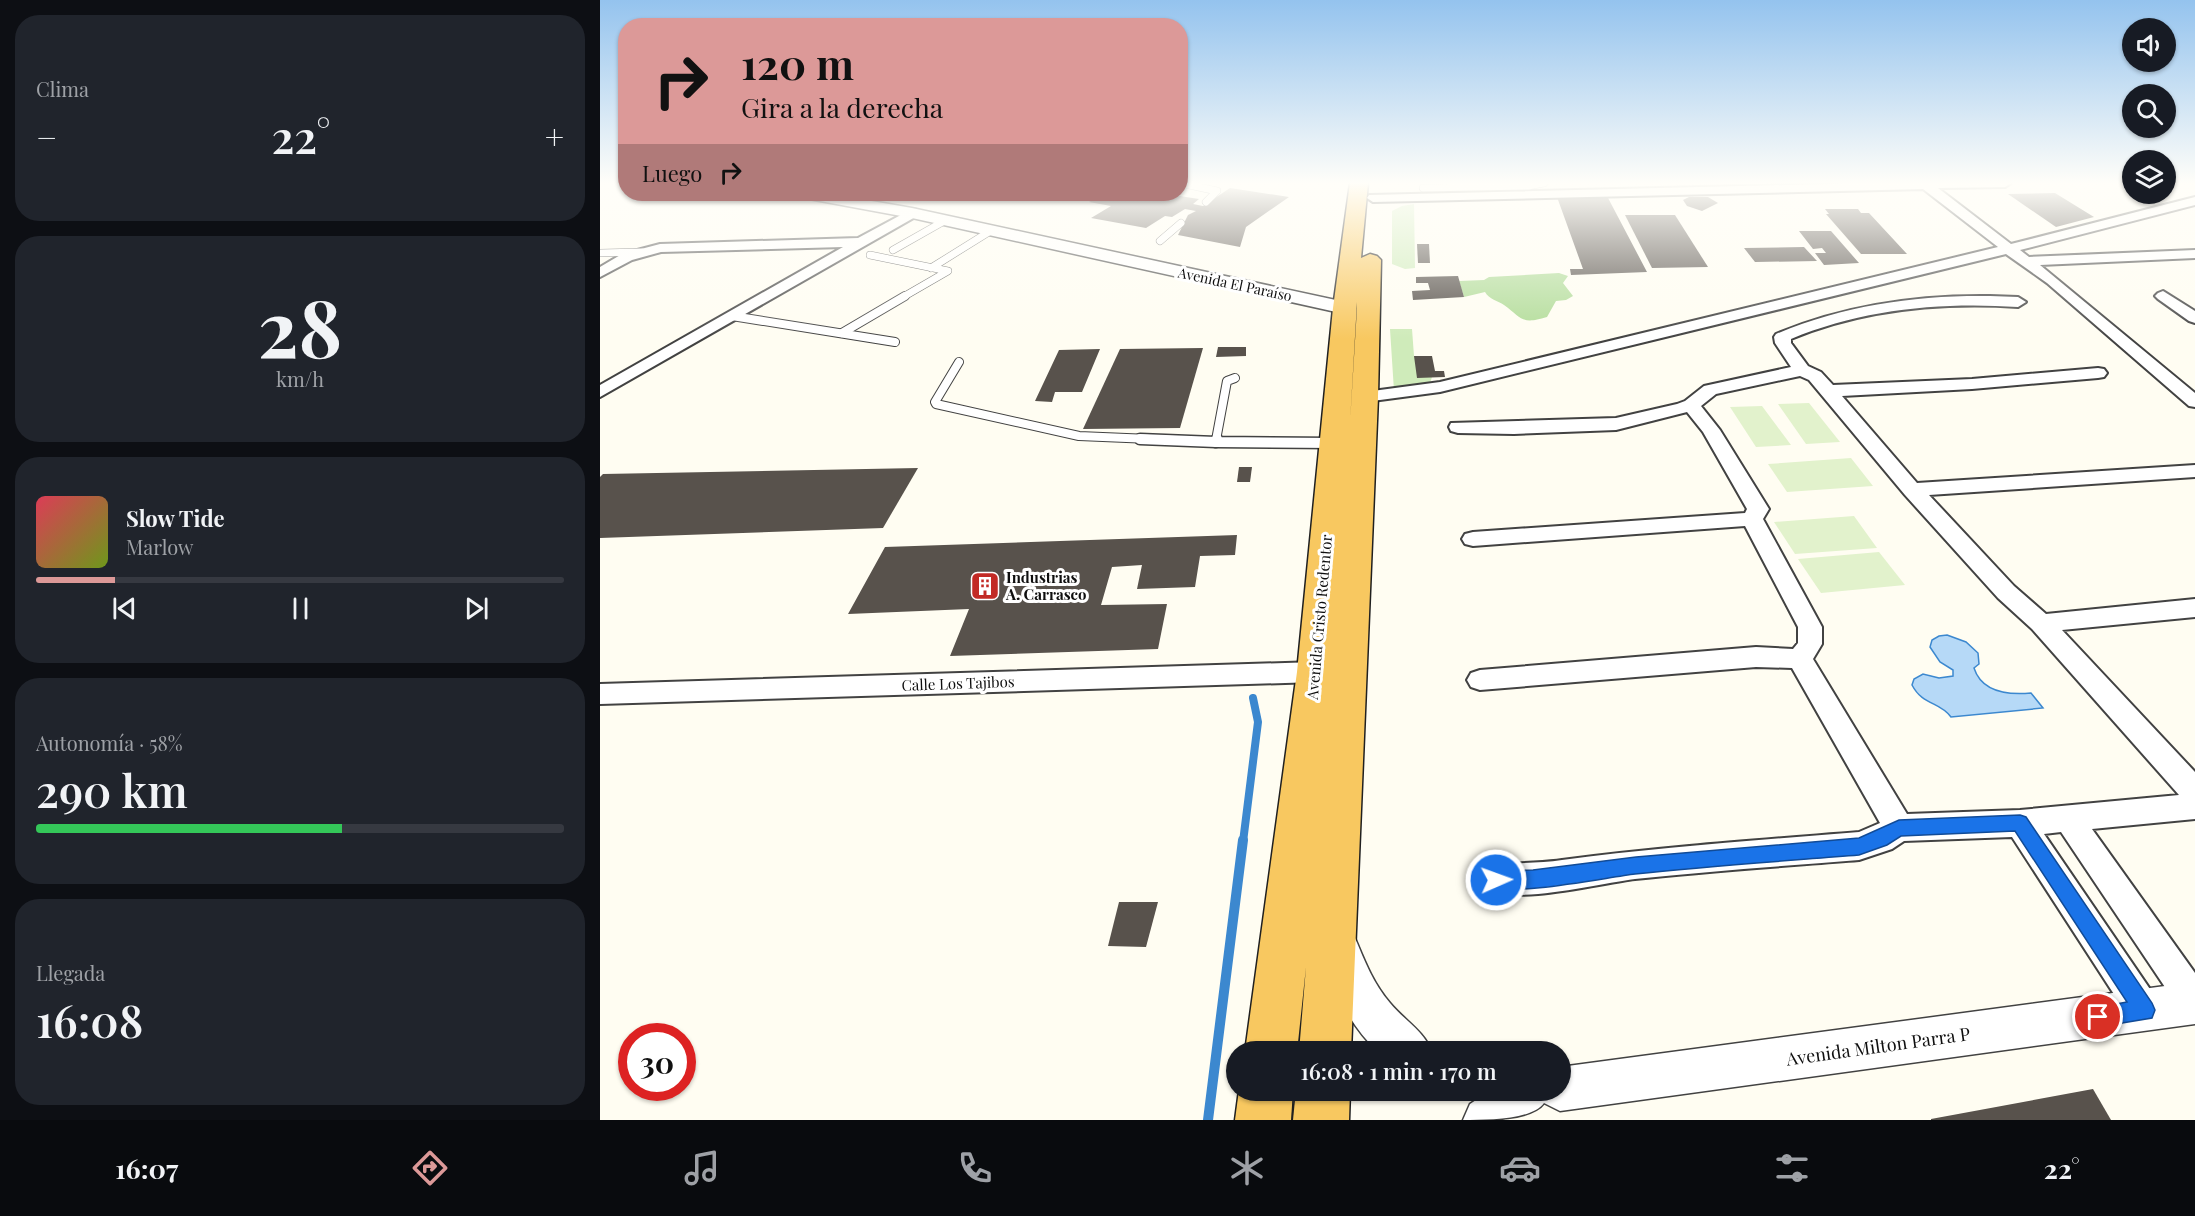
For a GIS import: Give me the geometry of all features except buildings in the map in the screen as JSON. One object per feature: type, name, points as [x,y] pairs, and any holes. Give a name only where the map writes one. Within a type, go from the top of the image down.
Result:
[{"type":"highway","name":"Avenida Cristo Redentor","points":[[1272,1041],[1316,672],[1345,308],[1360,235]]},
{"type":"highway","name":"Avenida Cristo Redentor","points":[[1326,1041],[1365,397],[1368,235]]},
{"type":"highway","points":[[1263,1120],[1265,1101]]},
{"type":"highway","points":[[1321,1120],[1322,1101]]},
{"type":"street","points":[[600,392],[732,316],[866,249],[884,235]]},
{"type":"street","name":"Avenida El Paraíso","points":[[1012,235],[1345,308]]},
{"type":"street","points":[[1990,235],[2052,280],[2195,402]]},
{"type":"street","points":[[1365,397],[1440,387],[2062,235]]},
{"type":"street","points":[[600,273],[642,252],[660,248],[866,249]]},
{"type":"street","points":[[2026,261],[2195,254]]},
{"type":"street","points":[[2163,296],[2195,318]]},
{"type":"street","points":[[1802,370],[1783,343],[1782,337],[1796,330],[1888,306],[1994,300],[2018,302]]},
{"type":"street","points":[[1458,427],[1525,428],[1616,424],[1691,405],[1710,390],[1786,371],[1802,370],[1815,376],[1912,490],[2006,592],[2041,623],[2195,792]]},
{"type":"street","points":[[1830,392],[1972,384],[2098,373]]},
{"type":"street","points":[[1691,405],[1711,430],[1754,501],[1758,509],[1752,519]]},
{"type":"street","points":[[1912,490],[2195,471]]},
{"type":"street","points":[[1473,539],[1752,519]]},
{"type":"street","points":[[1752,519],[1810,627],[1810,644],[1800,659]]},
{"type":"street","points":[[2041,623],[2195,608]]},
{"type":"street","points":[[1480,680],[1756,657],[1800,659]]},
{"type":"street","points":[[1800,659],[1899,828]]},
{"type":"street","name":"Calle Los Tajibos","points":[[600,694],[1316,672]]},
{"type":"street","points":[[1496,880],[1533,879],[1636,865],[1859,846],[1881,839],[1899,828],[2020,823],[2195,806]]},
{"type":"street","points":[[2068,818],[2195,1002]]},
{"type":"street","points":[[2020,823],[2144,1010]]},
{"type":"street","points":[[1333,922],[1348,976],[1365,1006],[1387,1033],[1397,1041]]},
{"type":"street","name":"Avenida Milton Parra P","points":[[1571,1086],[2195,1002]]},
{"type":"street","name":"Avenida Milton Parra P","points":[[1486,1120],[1519,1101]]},
{"type":"lane","points":[[893,250],[919,235]]},
{"type":"lane","points":[[932,268],[985,235]]},
{"type":"lane","points":[[1160,241],[1167,235]]},
{"type":"lane","points":[[842,333],[948,271],[866,249]]},
{"type":"lane","points":[[600,253],[642,252]]},
{"type":"lane","points":[[732,316],[895,342]]},
{"type":"lane","points":[[959,362],[935,402],[936,404],[1079,436],[1216,442],[1334,443]]},
{"type":"lane","points":[[1216,442],[1227,381],[1235,378]]},
{"type":"green space","points":[[1392,235],[1414,235],[1415,268],[1405,269],[1392,264]]},
{"type":"green space","points":[[1559,273],[1568,276],[1563,283],[1573,296],[1566,300],[1556,301],[1547,317],[1532,320],[1519,317],[1485,292],[1464,297],[1459,281],[1484,280],[1489,277]]},
{"type":"green space","points":[[1390,329],[1412,329],[1414,356],[1432,377],[1429,386],[1394,391]]},
{"type":"green space","points":[[1809,403],[1840,442],[1806,444],[1778,404]]},
{"type":"green space","points":[[1762,406],[1791,445],[1756,447],[1730,407]]},
{"type":"green space","points":[[1851,458],[1873,486],[1787,492],[1768,464]]},
{"type":"green space","points":[[1854,516],[1877,548],[1795,554],[1774,522]]},
{"type":"green space","points":[[1879,552],[1905,585],[1821,593],[1798,559]]},
{"type":"water","points":[[1947,635],[1966,642],[1978,653],[1979,664],[1974,668],[1983,683],[2005,693],[2031,693],[2043,708],[1951,717],[1941,708],[1921,697],[1912,685],[1914,679],[1923,674],[1939,678],[1953,676],[1953,670],[1940,662],[1930,647],[1932,640]]},
{"type":"waterway","points":[[1243,842],[1258,722],[1253,698]]},
{"type":"waterway","points":[[1208,1120],[1243,840]]},
{"type":"place","name":"Industrias A. Carrasco","points":[[985,586]]},
{"type":"route","points":[[1496,880],[1533,879],[1636,865],[1859,846],[1881,839],[1899,828],[2020,823],[2144,1010],[2098,1017]]}]
